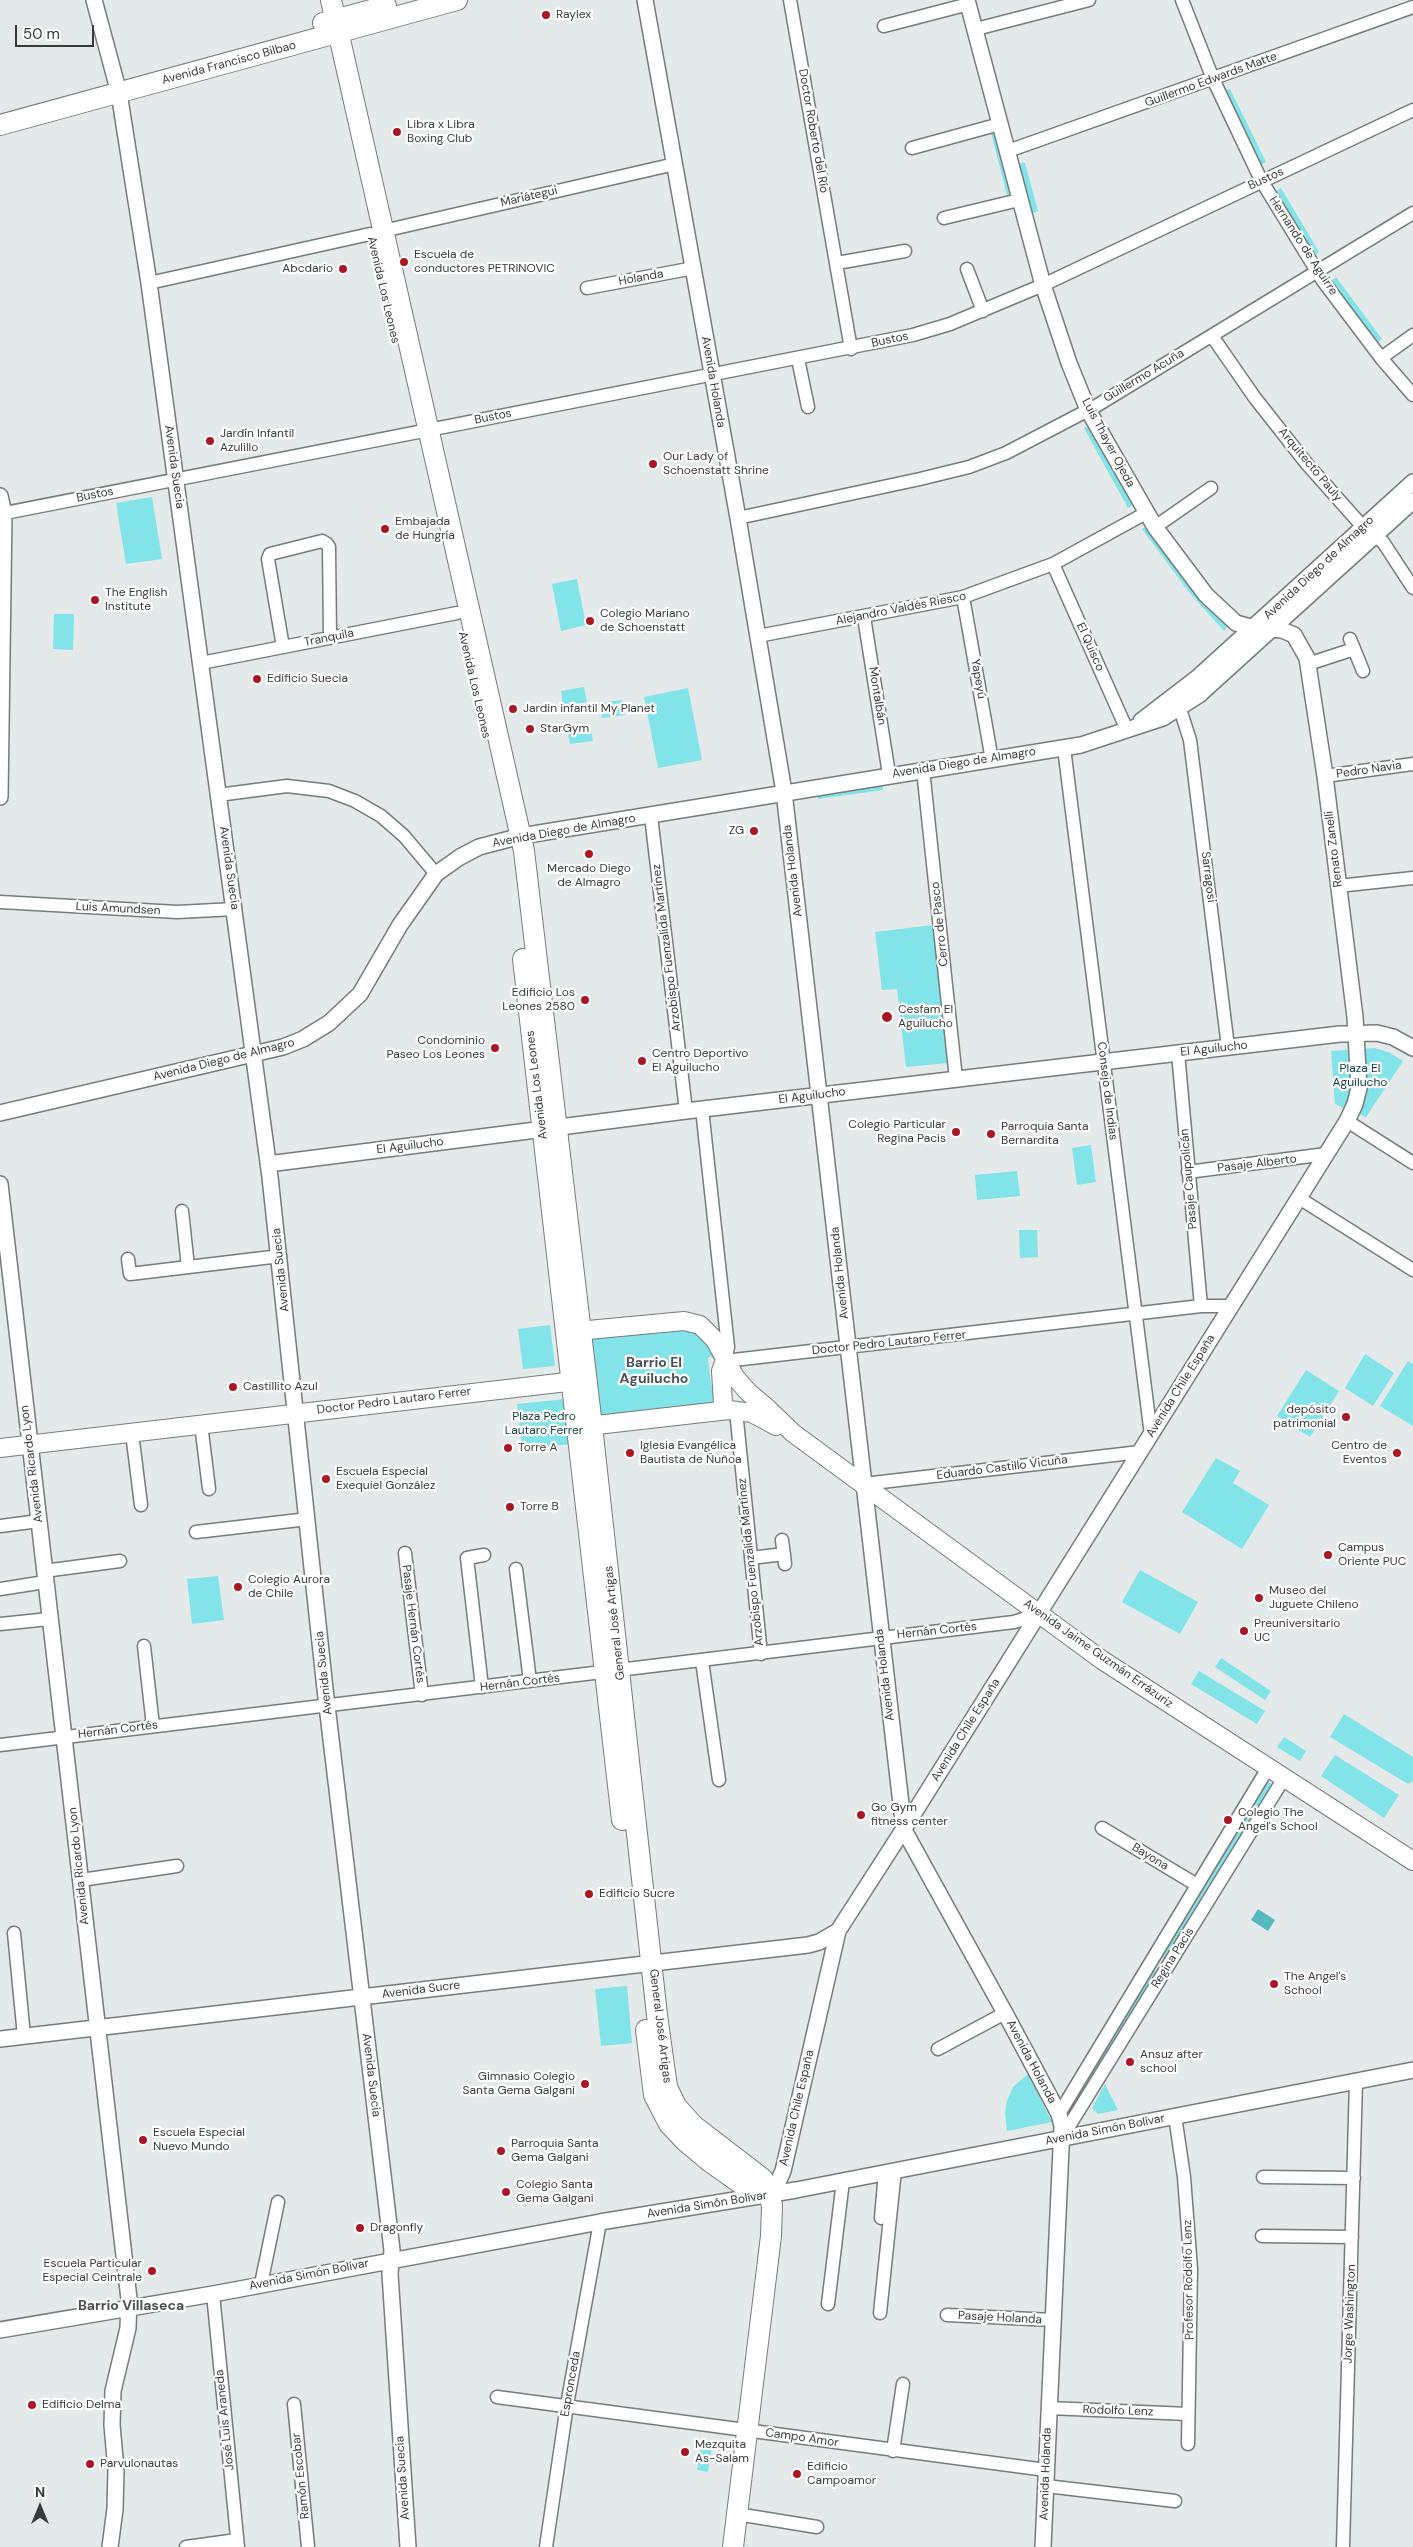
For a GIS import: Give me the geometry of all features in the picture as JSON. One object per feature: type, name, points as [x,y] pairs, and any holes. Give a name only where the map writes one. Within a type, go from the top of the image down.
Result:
[{"type":"main road","name":"Avenida Los Leones","points":[[317,0],[330,28],[515,838],[574,1331]]},
{"type":"main road","name":"Avenida Los Leones","points":[[330,28],[331,0]]},
{"type":"main road","name":"Avenida Francisco Bilbao","points":[[330,28],[408,0]]},
{"type":"main road","name":"Avenida Francisco Bilbao","points":[[0,125],[117,87],[330,28],[457,0]]},
{"type":"main road","name":"Avenida Francisco Bilbao","points":[[0,112],[117,87]]},
{"type":"main road","name":"Avenida Los Leones","points":[[421,431],[457,614],[515,838]]},
{"type":"main road","points":[[574,1331],[664,1322],[694,1322],[711,1335],[724,1362],[722,1371],[723,1400],[728,1411],[585,1426]]},
{"type":"main road","name":"General José Artigas","points":[[574,1331],[645,1963],[664,2069],[673,2101],[680,2112],[706,2136],[763,2179],[769,2195]]},
{"type":"main road","name":"Avenida Jaime Guzmán Errázuriz","points":[[724,1362],[748,1392],[793,1434]]},
{"type":"main road","name":"Doctor Pedro Lautaro Ferrer","points":[[0,1448],[579,1380]]},
{"type":"main road","name":"Avenida Jaime Guzmán Errázuriz","points":[[728,1411],[757,1415],[793,1434],[864,1484],[1102,1660],[1413,1861]]},
{"type":"main road","points":[[732,2547],[772,2228],[772,2211],[769,2195]]},
{"type":"street","name":"Avenida Suecia","points":[[94,0],[117,87],[149,283],[235,909],[280,1256],[328,1706],[392,2250],[390,2261],[408,2547]]},
{"type":"street","name":"Avenida Holanda","points":[[645,0],[676,164],[784,792],[880,1637],[904,1830],[1058,2114],[1062,2126],[1043,2547]]},
{"type":"street","name":"Doctor Roberto del Río","points":[[790,0],[851,349]]},
{"type":"street","points":[[976,28],[1089,0]]},
{"type":"street","name":"Hernando de Aguirre","points":[[1182,0],[1213,79],[1261,180],[1317,272],[1381,358],[1413,395]]},
{"type":"street","name":"Luis Thayer Ojeda","points":[[884,26],[968,2],[1043,285],[1069,363],[1088,410],[1146,513],[1186,571],[1220,610],[1236,623],[1254,628],[1272,629]]},
{"type":"street","name":"Guillermo Edwards Matte","points":[[1008,151],[1413,7]]},
{"type":"street","name":"Bustos","points":[[2,514],[421,431],[851,349],[913,335],[983,311],[1043,285],[1261,180],[1413,110]]},
{"type":"street","points":[[912,148],[1000,124]]},
{"type":"street","name":"Mariátegui","points":[[149,283],[676,164]]},
{"type":"street","points":[[944,218],[1019,200]]},
{"type":"street","name":"Guillermo Acuña","points":[[738,518],[846,496],[969,467],[1006,453],[1088,410],[1413,213]]},
{"type":"street","points":[[837,263],[905,250]]},
{"type":"street","name":"Holanda","points":[[587,288],[694,268]]},
{"type":"street","points":[[967,269],[983,311]]},
{"type":"street","points":[[1381,358],[1413,335]]},
{"type":"street","name":"Arquitecto Pauly","points":[[1212,336],[1261,406],[1307,464],[1400,566],[1413,588]]},
{"type":"street","points":[[798,359],[808,407]]},
{"type":"street","name":"Avenida Diego de Almagro","points":[[0,1113],[254,1052],[283,1047],[303,1040],[323,1027],[360,994],[400,925],[436,874],[470,852],[515,838],[890,774],[1064,748],[1100,740],[1163,718],[1180,709],[1199,695],[1292,612],[1370,531],[1413,482]]},
{"type":"street","points":[[1155,527],[1211,488]]},
{"type":"street","points":[[0,496],[2,514],[0,797]]},
{"type":"street","name":"Avenida Diego de Almagro","points":[[1129,730],[1197,678],[1370,531],[1413,501]]},
{"type":"street","name":"Alejandro Valdés Riesco","points":[[758,636],[963,598],[1053,564],[1146,513]]},
{"type":"street","points":[[283,647],[268,559],[270,554],[322,542],[329,548],[330,638]]},
{"type":"street","name":"El Quisco","points":[[1053,564],[1129,730]]},
{"type":"street","name":"Yapeyú","points":[[963,598],[992,760]]},
{"type":"street","points":[[1292,612],[1290,621],[1294,635]]},
{"type":"street","name":"Tranquila","points":[[201,663],[457,614]]},
{"type":"street","name":"Montalbán","points":[[864,617],[890,774]]},
{"type":"street","points":[[1272,629],[1294,635]]},
{"type":"street","name":"Renato Zanelli","points":[[1294,635],[1301,644],[1308,664],[1325,776],[1356,1033]]},
{"type":"street","points":[[1308,664],[1352,644],[1363,671]]},
{"type":"street","name":"Sarragosi","points":[[1180,709],[1190,740],[1228,1047]]},
{"type":"street","name":"Consejo de Indias","points":[[1064,748],[1151,1435]]},
{"type":"street","name":"Pedro Navia","points":[[1325,776],[1413,764]]},
{"type":"street","name":"Cerro de Pasco","points":[[923,770],[956,1079]]},
{"type":"street","points":[[218,795],[287,786],[328,791],[355,801],[381,816],[404,836],[436,874]]},
{"type":"street","name":"Arzobispo Fuenzalida Martínez","points":[[651,816],[686,1111]]},
{"type":"street","points":[[1338,886],[1413,878]]},
{"type":"street","name":"Luis Amundsen","points":[[0,902],[177,912],[235,909]]},
{"type":"street","name":"El Aguilucho","points":[[268,1164],[702,1109],[1178,1052],[1356,1033],[1385,1034],[1413,1048]]},
{"type":"street","name":"Avenida Chile España","points":[[769,2195],[783,2171],[829,1962],[838,1931],[904,1830],[1347,1121],[1355,1104],[1359,1088],[1356,1033]]},
{"type":"street","name":"Pasaje Caupolicán","points":[[1178,1052],[1201,1306]]},
{"type":"street","points":[[702,1109],[728,1347],[724,1362]]},
{"type":"street","points":[[1347,1121],[1413,1162]]},
{"type":"street","name":"Pasaje Alberto","points":[[1188,1172],[1326,1154]]},
{"type":"street","name":"Avenida Ricardo Lyon","points":[[0,1184],[4,1259],[65,1736],[129,2308],[128,2328],[113,2391],[116,2480],[115,2509],[110,2547]]},
{"type":"street","points":[[1298,1198],[1413,1270]]},
{"type":"street","points":[[182,1211],[188,1267]]},
{"type":"street","points":[[128,1259],[130,1274],[280,1256]]},
{"type":"street","name":"Doctor Pedro Lautaro Ferrer","points":[[724,1362],[1201,1306],[1231,1306]]},
{"type":"street","name":"Arzobispo Fuenzalida Martínez","points":[[728,1411],[751,1558],[761,1654]]},
{"type":"street","points":[[201,1424],[209,1489]]},
{"type":"street","points":[[132,1433],[141,1505]]},
{"type":"street","name":"Eduardo Castillo Vicuña","points":[[864,1484],[1140,1452]]},
{"type":"street","points":[[196,1532],[308,1519]]},
{"type":"street","points":[[0,1526],[39,1522]]},
{"type":"street","points":[[751,1558],[784,1559],[782,1540]]},
{"type":"street","name":"Pasaje Hernán Cortés","points":[[404,1553],[422,1694]]},
{"type":"street","points":[[482,1688],[467,1558],[484,1555]]},
{"type":"street","points":[[0,1589],[120,1561]]},
{"type":"street","points":[[516,1569],[530,1681]]},
{"type":"street","name":"Hernán Cortés","points":[[0,1745],[761,1654],[880,1637],[1014,1622],[1039,1614]]},
{"type":"street","points":[[0,1624],[49,1619]]},
{"type":"street","points":[[144,1646],[153,1726]]},
{"type":"street","points":[[702,1661],[719,1780]]},
{"type":"street","name":"Regina Pacis","points":[[1058,2114],[1268,1768]]},
{"type":"street","name":"Regina Pacis","points":[[1061,2139],[1284,1778]]},
{"type":"street","name":"Bayona","points":[[1102,1828],[1197,1885]]},
{"type":"street","points":[[81,1880],[176,1866]]},
{"type":"street","name":"Avenida Sucre","points":[[0,2039],[808,1945],[819,1942],[838,1931]]},
{"type":"street","points":[[14,1933],[24,2036]]},
{"type":"street","points":[[808,1945],[821,1952],[829,1962]]},
{"type":"street","points":[[1161,1945],[1176,1953]]},
{"type":"street","points":[[938,2049],[1004,2013]]},
{"type":"street","points":[[1110,2029],[1124,2038]]},
{"type":"street","name":"Avenida Simón Bolívar","points":[[0,2330],[213,2294],[600,2222],[769,2195],[1413,2070]]},
{"type":"street","name":"Jorge Washington","points":[[1343,2547],[1356,2081]]},
{"type":"street","name":"Profesor Rodolfo Lenz","points":[[1175,2116],[1185,2186],[1191,2269],[1188,2444]]},
{"type":"street","points":[[878,2311],[876,2273],[890,2171]]},
{"type":"street","points":[[1263,2177],[1354,2178]]},
{"type":"street","points":[[828,2304],[843,2180]]},
{"type":"street","points":[[261,2284],[278,2202]]},
{"type":"street","name":"Espronceda","points":[[546,2547],[567,2405],[600,2222]]},
{"type":"street","points":[[1262,2236],[1352,2236]]},
{"type":"street","name":"José Luis Araneda","points":[[213,2294],[238,2544]]},
{"type":"street","name":"Pasaje Holanda","points":[[946,2315],[1053,2320]]},
{"type":"street","points":[[893,2451],[903,2384]]},
{"type":"street","name":"Campo Amor","points":[[497,2397],[1046,2470]]},
{"type":"street","name":"Ramón Escobar","points":[[294,2404],[308,2547]]},
{"type":"street","name":"Rodolfo Lenz","points":[[1049,2408],[1188,2414]]},
{"type":"street","points":[[1046,2486],[1176,2501]]},
{"type":"street","points":[[737,2514],[817,2527]]},
{"type":"street","points":[[186,2547],[238,2544]]},
{"type":"green space","points":[[1230,89],[1266,162],[1261,165],[1224,91]]},
{"type":"green space","points":[[994,132],[997,135],[1013,195],[1008,199],[991,133]]},
{"type":"green space","points":[[1019,163],[1025,163],[1038,211],[1031,214]]},
{"type":"green space","points":[[1281,188],[1319,252],[1314,255],[1276,191]]},
{"type":"green space","points":[[1336,277],[1382,339],[1376,343],[1332,281]]},
{"type":"green space","points":[[1089,426],[1133,505],[1128,508],[1084,428]]},
{"type":"green space","points":[[152,497],[162,559],[126,564],[116,503]]},
{"type":"green space","points":[[1147,526],[1202,599],[1228,626],[1224,631],[1189,592],[1142,529]]},
{"type":"green space","points":[[577,579],[586,625],[561,631],[552,584]]},
{"type":"green space","points":[[54,614],[74,614],[73,650],[53,649]]},
{"type":"green space","points":[[584,687],[587,702],[563,706],[561,691]]},
{"type":"green space","points":[[688,688],[702,760],[658,768],[644,697]]},
{"type":"green space","points":[[622,700],[625,715],[602,718],[599,703]]},
{"type":"green space","points":[[590,726],[593,741],[570,744],[567,729]]},
{"type":"green space","points":[[882,785],[883,790],[818,799],[817,794]]},
{"type":"green space","points":[[933,925],[948,1063],[906,1067],[897,989],[882,990],[875,932]]},
{"type":"green space","name":"Plaza El Aguilucho","points":[[1375,1048],[1390,1053],[1403,1061],[1366,1117],[1335,1104],[1331,1051]]},
{"type":"green space","points":[[1091,1145],[1096,1182],[1077,1185],[1072,1148]]},
{"type":"green space","points":[[1017,1171],[1020,1196],[977,1200],[975,1175]]},
{"type":"green space","points":[[1019,1230],[1037,1230],[1038,1257],[1020,1258]]},
{"type":"green space","points":[[550,1325],[555,1366],[523,1369],[518,1329]]},
{"type":"green space","points":[[681,1327],[705,1335],[718,1362],[710,1356],[708,1358],[711,1385],[718,1389],[718,1404],[600,1420],[591,1338]]},
{"type":"green space","points":[[1365,1354],[1394,1373],[1373,1406],[1345,1388]]},
{"type":"green space","points":[[1408,1361],[1413,1364],[1413,1426],[1380,1406]]},
{"type":"green space","points":[[1306,1370],[1339,1391],[1310,1437],[1277,1416]]},
{"type":"green space","name":"Plaza Pedro Lautaro Ferrer","points":[[566,1399],[571,1444],[522,1449],[517,1404]]},
{"type":"green space","points":[[1216,1458],[1240,1471],[1233,1483],[1269,1505],[1242,1549],[1182,1512]]},
{"type":"green space","points":[[1140,1570],[1198,1602],[1180,1634],[1122,1602]]},
{"type":"green space","points":[[218,1576],[224,1620],[192,1624],[187,1579]]},
{"type":"green space","points":[[1221,1658],[1271,1691],[1265,1700],[1215,1667]]},
{"type":"green space","points":[[1199,1671],[1265,1711],[1257,1724],[1191,1684]]},
{"type":"green space","points":[[1344,1714],[1413,1757],[1413,1781],[1408,1784],[1330,1737]]},
{"type":"green space","points":[[1284,1737],[1306,1751],[1300,1761],[1277,1747]]},
{"type":"green space","points":[[1335,1755],[1399,1795],[1384,1818],[1321,1776]]},
{"type":"green space","points":[[1267,1781],[1272,1784],[1164,1959],[1159,1956]]},
{"type":"green space","points":[[1151,1969],[1156,1971],[1079,2100],[1069,2113],[1066,2111]]},
{"type":"green space","points":[[627,1986],[632,2043],[601,2046],[595,1989]]},
{"type":"green space","points":[[1028,2074],[1052,2122],[1007,2131],[1005,2113],[1007,2101],[1013,2087]]},
{"type":"green space","points":[[1105,2084],[1118,2110],[1098,2114],[1092,2108]]},
{"type":"green space","points":[[706,2444],[712,2445],[708,2472],[697,2470],[701,2448]]},
{"type":"shaded area","points":[[1258,1909],[1275,1920],[1268,1931],[1251,1920]]},
{"type":"place","name":"Raylex","points":[[546,15]]},
{"type":"place","name":"Libra x Libra Boxing Club","points":[[397,132]]},
{"type":"place","name":"Escuela de conductores PETRINOVIC","points":[[404,262]]},
{"type":"place","name":"Abcdario","points":[[343,269]]},
{"type":"place","name":"Jardín Infantil Azulillo","points":[[210,441]]},
{"type":"place","name":"Our Lady of Schoenstatt Shrine","points":[[653,464]]},
{"type":"place","name":"Embajada de Hungría","points":[[385,529]]},
{"type":"place","name":"The English Institute","points":[[95,600]]},
{"type":"place","name":"Colegio Mariano de Schoenstatt","points":[[590,621]]},
{"type":"place","name":"Edificio Suecia","points":[[257,679]]},
{"type":"place","name":"Jardin infantil My Planet","points":[[513,709]]},
{"type":"place","name":"StarGym","points":[[530,729]]},
{"type":"place","name":"ZG","points":[[754,831]]},
{"type":"place","name":"Mercado Diego de Almagro","points":[[589,854]]},
{"type":"place","name":"Edificio Los Leones 2580","points":[[585,1000]]},
{"type":"place","name":"Cesfam El Aguilucho","points":[[887,1017]]},
{"type":"place","name":"Condominio Paseo Los Leones","points":[[495,1048]]},
{"type":"place","name":"Centro Deportivo El Aguilucho","points":[[642,1061]]},
{"type":"place","name":"Colegio Particular Regina Pacis","points":[[956,1132]]},
{"type":"place","name":"Parroquia Santa Bernardita","points":[[991,1134]]},
{"type":"place","name":"Castillito Azul","points":[[233,1387]]},
{"type":"place","name":"depósito patrimonial","points":[[1346,1417]]},
{"type":"place","name":"Torre A","points":[[508,1448]]},
{"type":"place","name":"Iglesia Evangélica Bautista de Ñuñoa","points":[[630,1453]]},
{"type":"place","name":"Centro de Eventos","points":[[1397,1453]]},
{"type":"place","name":"Escuela Especial Exequiel González","points":[[326,1479]]},
{"type":"place","name":"Torre B","points":[[510,1507]]},
{"type":"place","name":"Campus Oriente PUC","points":[[1328,1555]]},
{"type":"place","name":"Colegio Aurora de Chile","points":[[238,1587]]},
{"type":"place","name":"Museo del Juguete Chileno","points":[[1259,1598]]},
{"type":"place","name":"Preuniversitario UC","points":[[1244,1631]]},
{"type":"place","name":"Go Gym fitness center","points":[[861,1815]]},
{"type":"place","name":"Colegio The Angel's School","points":[[1228,1820]]},
{"type":"place","name":"Edificio Sucre","points":[[589,1894]]},
{"type":"place","name":"The Angel's School","points":[[1274,1984]]},
{"type":"place","name":"Ansuz after school","points":[[1130,2062]]},
{"type":"place","name":"Gimnasio Colegio Santa Gema Galgani","points":[[585,2084]]},
{"type":"place","name":"Escuela Especial Nuevo Mundo","points":[[143,2140]]},
{"type":"place","name":"Parroquia Santa Gema Galgani","points":[[501,2151]]},
{"type":"place","name":"Colegio Santa Gema Galgani","points":[[506,2192]]},
{"type":"place","name":"Dragonfly","points":[[360,2228]]},
{"type":"place","name":"Escuela Particular Especial Ceintrale","points":[[152,2271]]},
{"type":"place","name":"Edificio Delma","points":[[32,2405]]},
{"type":"place","name":"Mezquita As-Salam","points":[[685,2452]]},
{"type":"place","name":"Parvulonautas","points":[[90,2464]]},
{"type":"place","name":"Edificio Campoamor","points":[[797,2474]]},
{"type":"district","name":"Barrio El Aguilucho","points":[[654,1372]]},
{"type":"district","name":"Barrio Villaseca","points":[[131,2306]]}]
